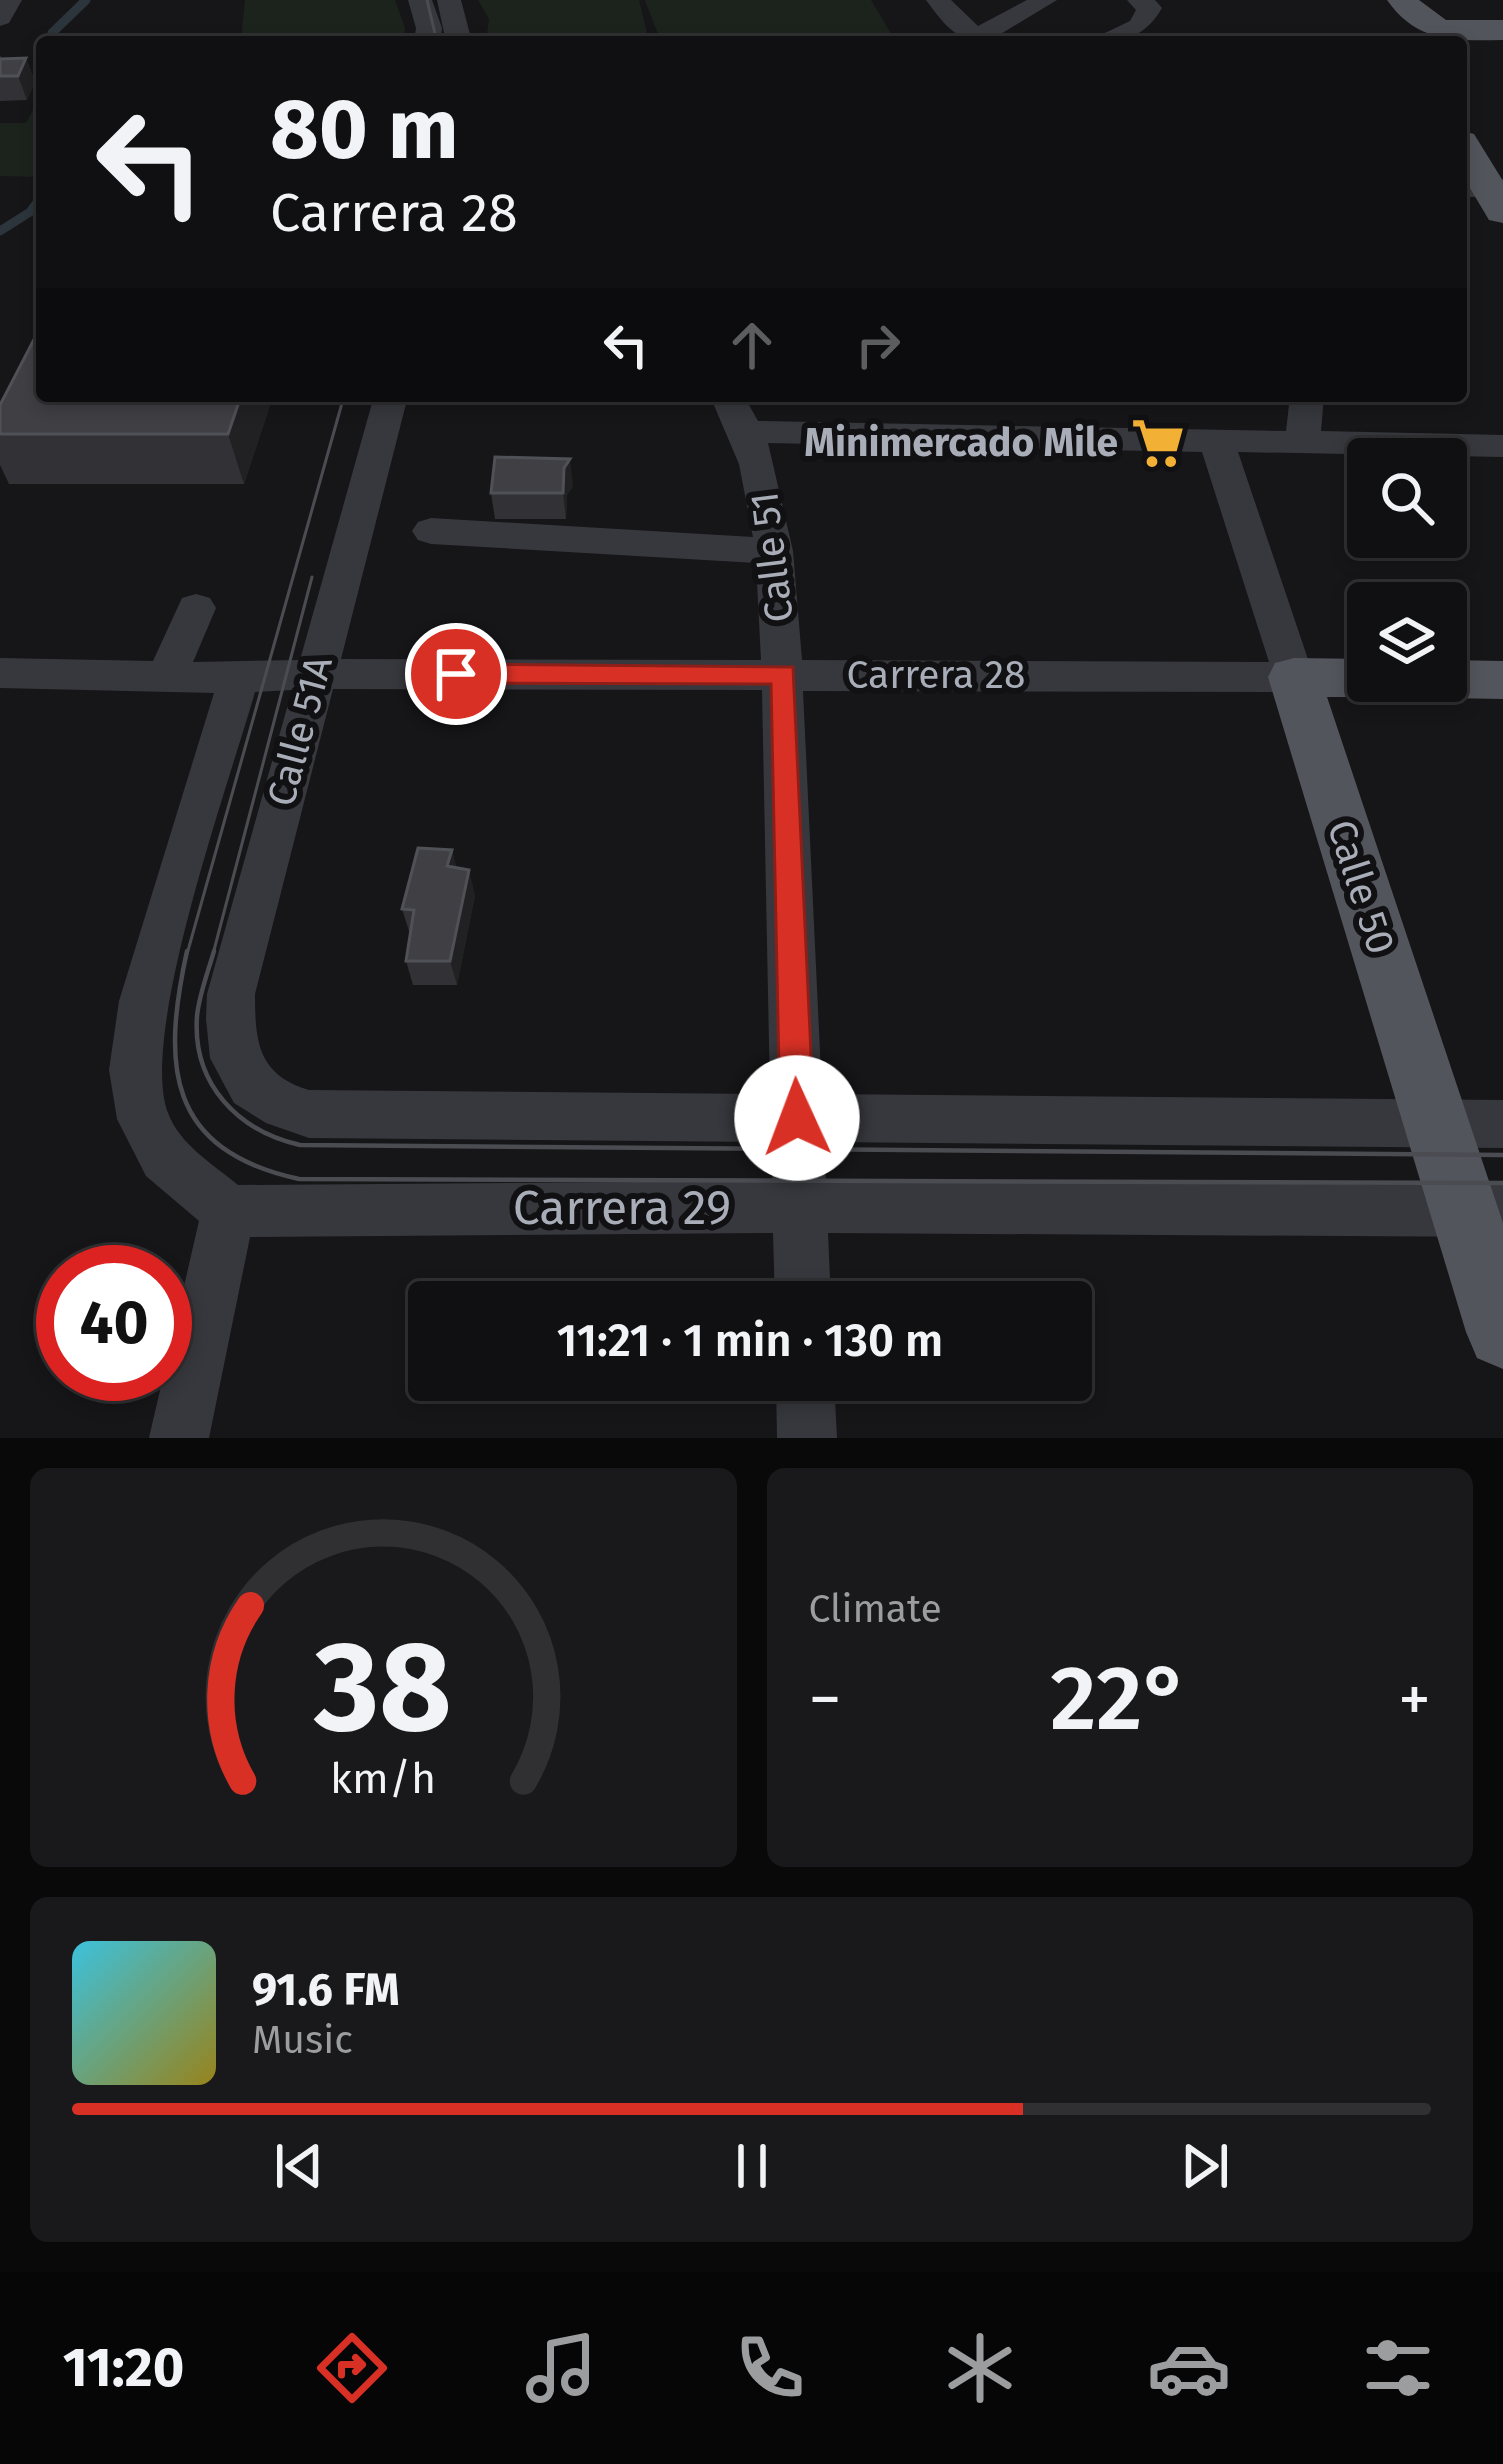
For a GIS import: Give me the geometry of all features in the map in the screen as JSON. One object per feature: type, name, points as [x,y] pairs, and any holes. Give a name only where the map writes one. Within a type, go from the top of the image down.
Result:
[{"type":"main road","points":[[1376,0],[1397,36]]},
{"type":"main road","points":[[1403,0],[1421,24],[1458,36],[1503,30]]},
{"type":"main road","points":[[1467,117],[1492,189]]},
{"type":"main road","points":[[1467,151],[1492,189]]},
{"type":"main road","name":"Carrera 28","points":[[1294,677],[1347,678]]},
{"type":"main road","name":"Calle 50","points":[[1294,677],[1436,1123],[1484,1211],[1503,1332]]},
{"type":"main road","points":[[1467,679],[1503,680]]},
{"type":"street","points":[[0,18],[10,0]]},
{"type":"street","points":[[420,0],[428,36]]},
{"type":"street","points":[[449,0],[458,36]]},
{"type":"street","points":[[938,0],[961,28],[979,36]]},
{"type":"street","points":[[991,36],[1045,0]]},
{"type":"street","points":[[1114,36],[1139,26],[1149,16],[1150,8],[1139,0]]},
{"type":"street","name":"Calle 51A","points":[[389,402],[232,994],[230,1034],[236,1068],[256,1094],[280,1107],[309,1114],[797,1118]]},
{"type":"street","name":"Calle 51","points":[[731,402],[750,432],[762,472],[774,551],[784,674],[802,1281]]},
{"type":"street","points":[[1302,443],[1306,402]]},
{"type":"street","points":[[750,432],[1503,446]]},
{"type":"street","name":"Calle 50","points":[[1217,442],[1294,677]]},
{"type":"street","points":[[431,531],[774,551]]},
{"type":"street","points":[[168,674],[196,608]]},
{"type":"street","name":"Carrera 28","points":[[0,674],[1294,677]]},
{"type":"street","name":"Calle 51A","points":[[228,1211],[165,1157],[143,1119],[134,1070],[143,1001],[238,678]]},
{"type":"street","points":[[797,1118],[1503,1124]]},
{"type":"street","name":"Carrera 29","points":[[228,1211],[800,1207],[1484,1211]]},
{"type":"street","points":[[179,1438],[228,1211]]},
{"type":"street","points":[[806,1401],[807,1438]]},
{"type":"shaded area","points":[[245,0],[395,0],[405,28],[404,36],[242,36]]},
{"type":"shaded area","points":[[478,0],[639,0],[648,36],[487,36],[489,19]]},
{"type":"shaded area","points":[[645,0],[871,0],[892,36],[659,36]]},
{"type":"shaded area","points":[[36,105],[36,177],[0,176],[0,123],[26,123]]},
{"type":"building","points":[[26,58],[18,76],[0,76],[0,59]]},
{"type":"building","points":[[36,336],[36,402],[239,402],[228,434],[0,434],[0,405]]},
{"type":"building","points":[[495,457],[570,459],[564,468],[563,493],[491,493]]},
{"type":"building","points":[[418,848],[452,850],[447,866],[469,870],[450,961],[406,961],[414,910],[402,909]]},
{"type":"waterway","points":[[52,36],[86,0]]},
{"type":"waterway","points":[[0,231],[36,204]]},
{"type":"tram line","points":[[427,0],[436,36]]},
{"type":"tram line","points":[[187,954],[342,402]]},
{"type":"tram line","points":[[213,954],[312,577]]},
{"type":"tram line","points":[[187,951],[175,1031],[176,1066],[184,1097],[199,1124],[222,1147],[255,1166],[299,1179],[1503,1183]]},
{"type":"tram line","points":[[214,951],[197,1016],[202,1063],[223,1101],[239,1116],[300,1145],[1503,1155]]},
{"type":"place","name":"Minimercado Mile","points":[[1158,443]]},
{"type":"route","points":[[456,674],[784,674],[797,1118]]}]
